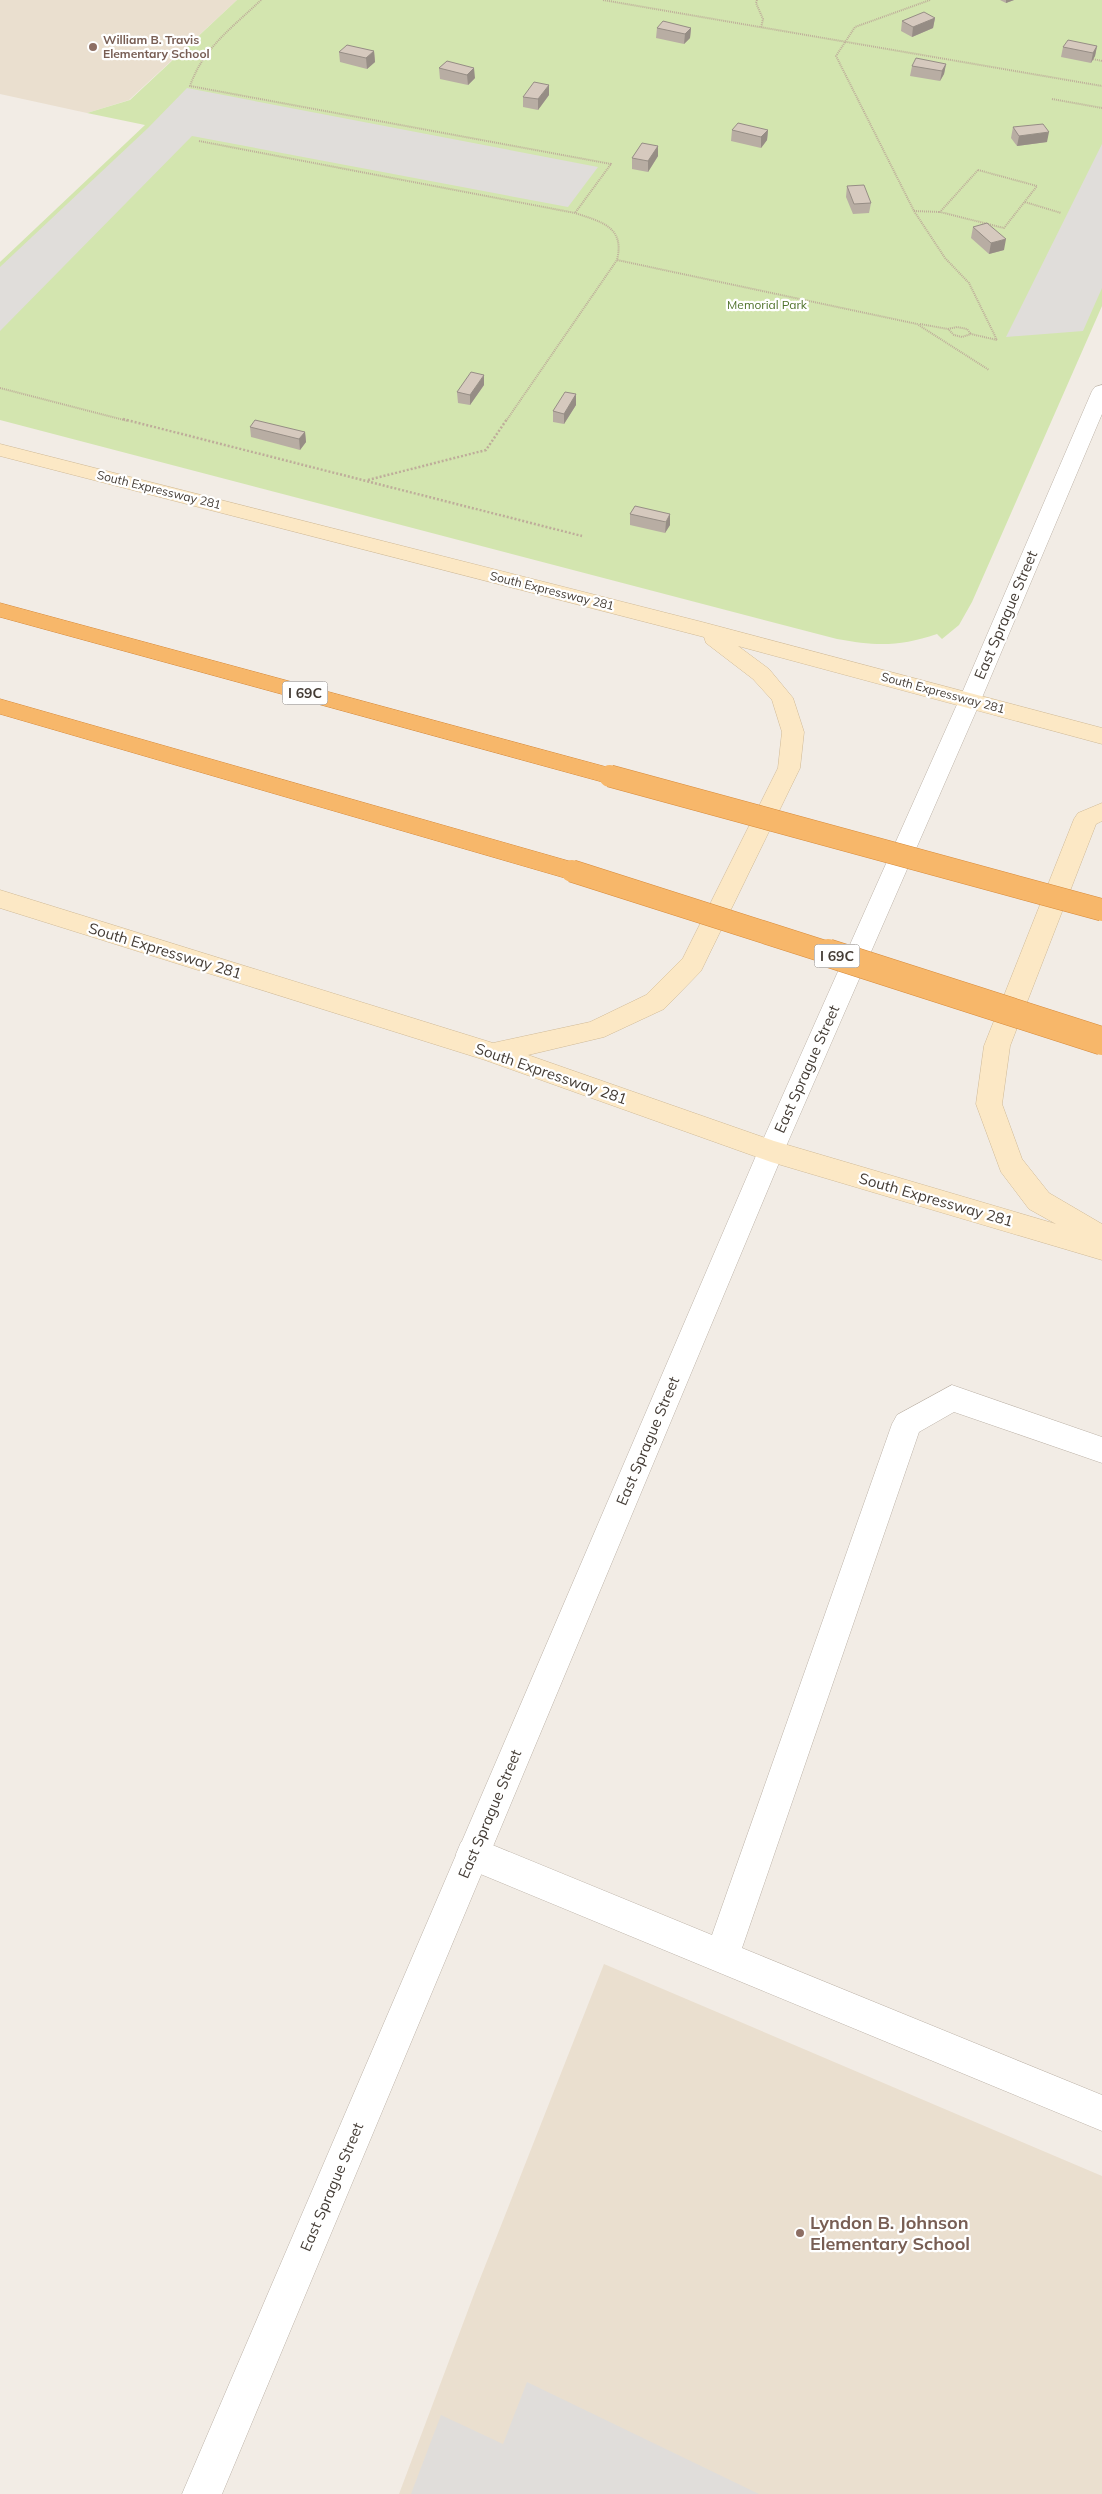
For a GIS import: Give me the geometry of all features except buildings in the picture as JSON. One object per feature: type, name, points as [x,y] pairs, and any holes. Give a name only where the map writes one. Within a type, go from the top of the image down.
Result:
[{"type":"highway","name":"I 69C","points":[[0,610],[1102,910]]},
{"type":"highway","name":"I 69C","points":[[0,706],[572,871],[1102,1041]]},
{"type":"main road","name":"South Expressway 281","points":[[0,450],[702,629],[1102,736]]},
{"type":"main road","points":[[493,1053],[594,1030],[655,1002],[692,964],[789,768],[793,732],[782,698],[761,674],[702,629]]},
{"type":"main road","points":[[1102,811],[1086,819],[997,1046],[989,1104],[1010,1164],[1039,1201],[1102,1237]]},
{"type":"main road","name":"South Expressway 281","points":[[0,900],[493,1053],[771,1151],[1102,1249]]},
{"type":"street","name":"East Sprague Street","points":[[202,2494],[771,1151],[970,700],[1102,391]]},
{"type":"street","points":[[722,1957],[907,1424],[952,1398],[1102,1450]]},
{"type":"street","points":[[473,1854],[1102,2113]]},
{"type":"path","points":[[261,0],[209,49],[192,76],[190,86],[611,164],[576,213]]},
{"type":"path","points":[[603,0],[1102,86]]},
{"type":"path","points":[[757,0],[756,3],[764,19],[761,28]]},
{"type":"path","points":[[930,0],[855,27],[836,56],[914,211],[945,258],[969,283],[997,340],[971,334],[962,337],[954,335],[948,329]]},
{"type":"path","points":[[1093,59],[1102,61]]},
{"type":"path","points":[[1052,99],[1102,108]]},
{"type":"path","points":[[199,141],[576,213],[605,225],[615,233],[620,242],[617,260],[486,450],[366,481]]},
{"type":"path","points":[[914,211],[940,212],[1004,228],[1037,186],[978,170],[940,212]]},
{"type":"path","points":[[1025,202],[1061,212]]},
{"type":"path","points":[[617,260],[917,324],[948,329],[957,327],[967,328],[971,334]]},
{"type":"path","points":[[917,324],[989,370]]},
{"type":"path","points":[[0,388],[582,536]]},
{"type":"shaded area","name":"William B. Travis Elementary School","points":[[0,0],[237,0],[129,100],[87,113],[0,94]]},
{"type":"shaded area","points":[[187,88],[598,167],[568,207],[192,136],[0,331],[0,267],[148,128]]},
{"type":"shaded area","points":[[1102,144],[1102,288],[1083,331],[1006,337]]},
{"type":"shaded area","name":"Lyndon B. Johnson Elementary School","points":[[604,1964],[1102,2176],[1102,2494],[399,2494],[476,2289]]},
{"type":"shaded area","points":[[527,2382],[759,2494],[411,2494],[441,2415],[503,2444]]},
{"type":"green space","name":"Memorial Park","points":[[237,0],[1102,0],[1102,306],[972,602],[959,625],[942,639],[937,634],[899,643],[875,644],[837,639],[0,420],[0,262],[145,125],[87,113],[130,100]]},
{"type":"place","name":"William B. Travis Elementary School","points":[[93,47]]},
{"type":"place","name":"Lyndon B. Johnson Elementary School","points":[[800,2233]]}]
